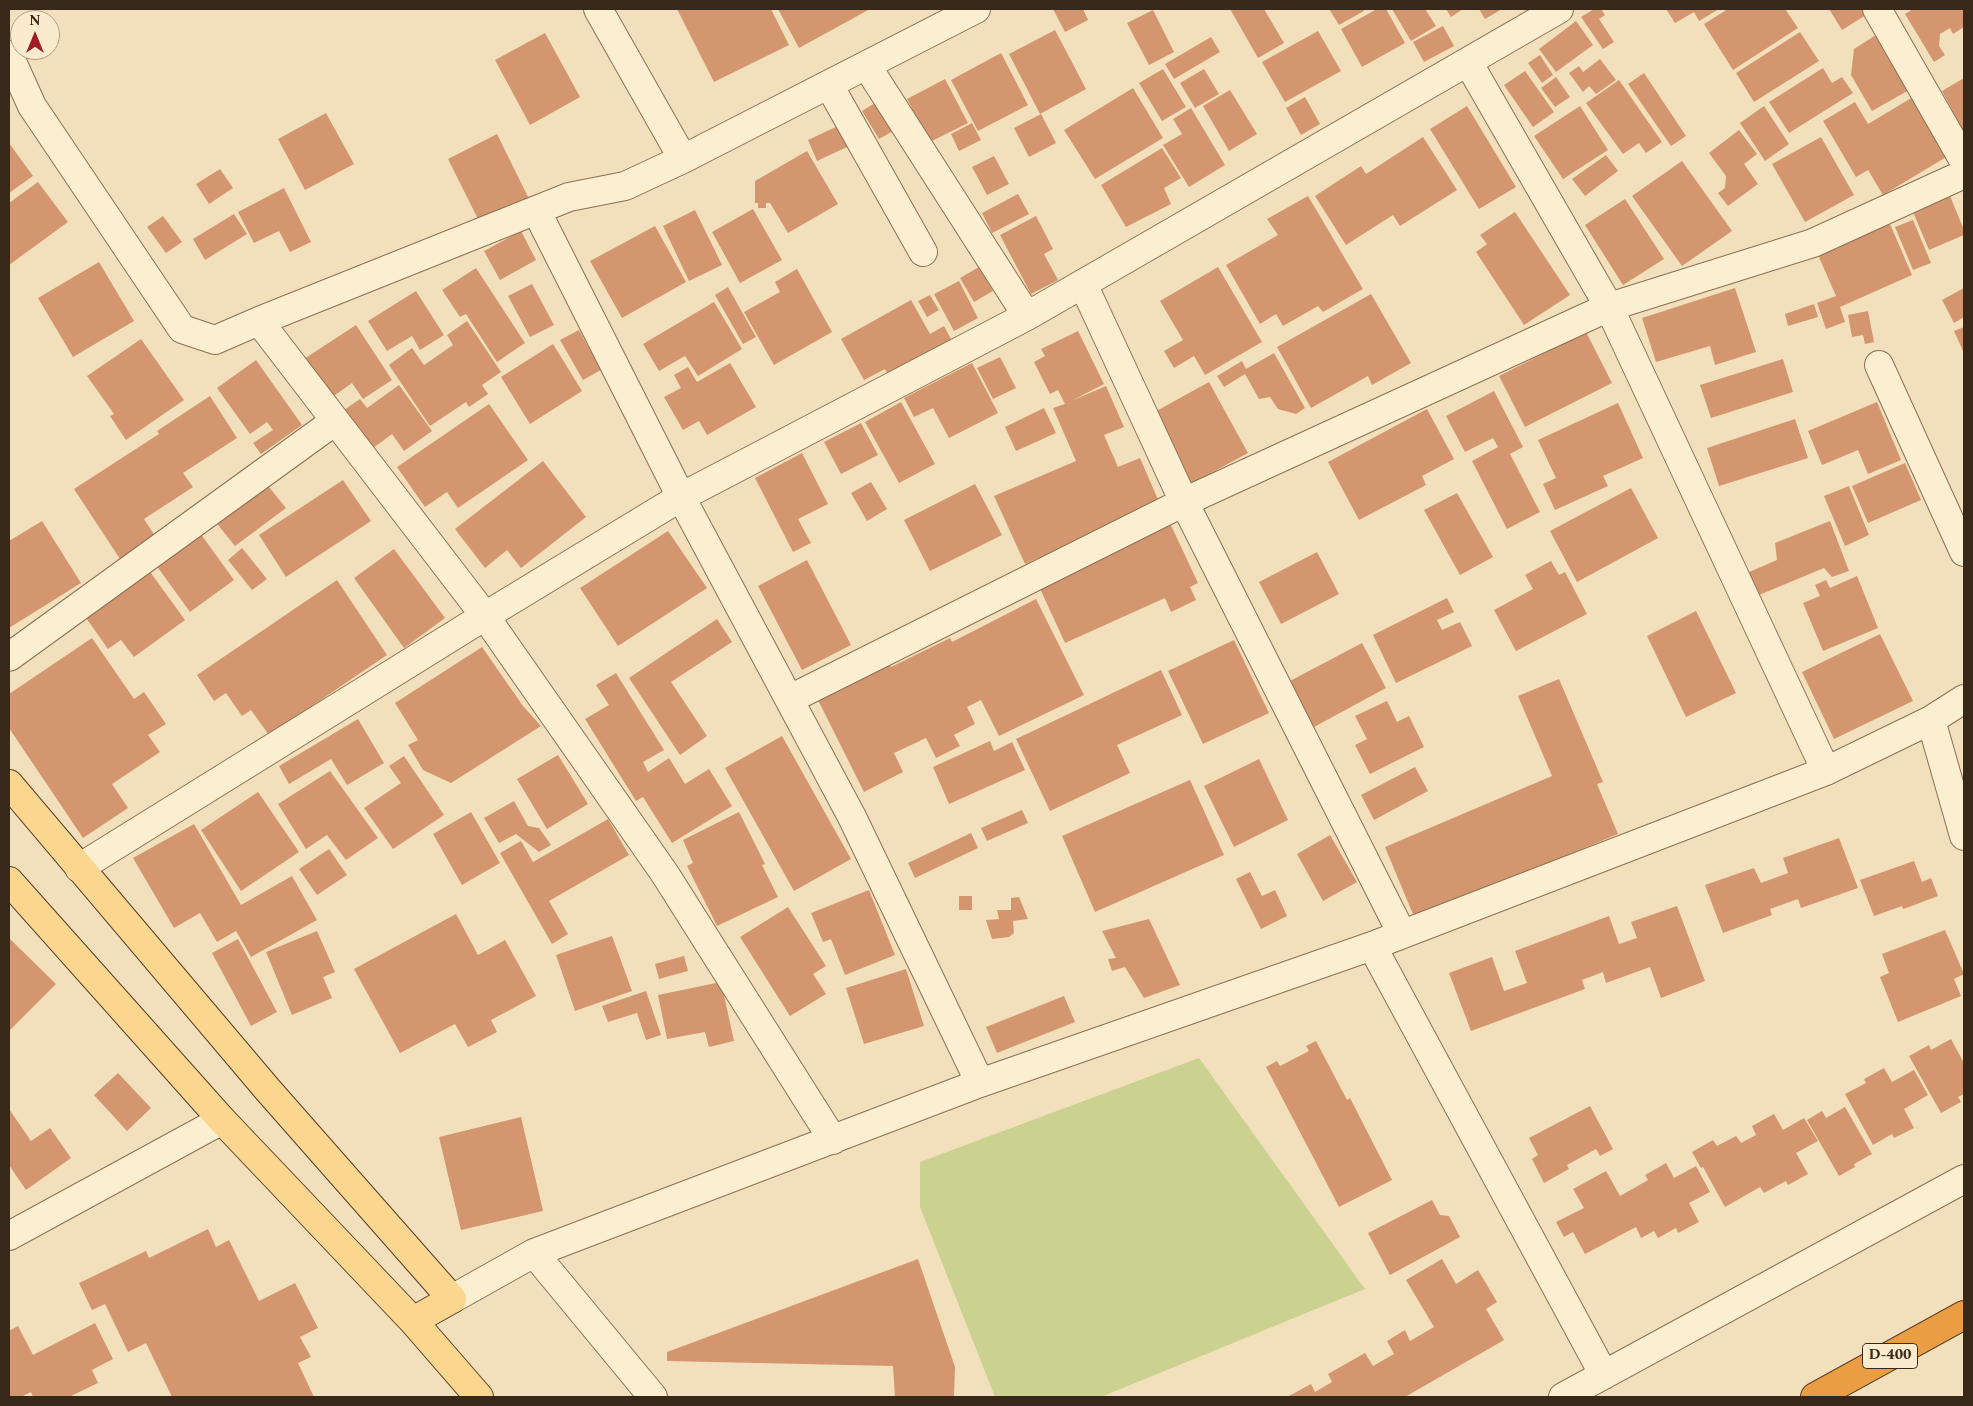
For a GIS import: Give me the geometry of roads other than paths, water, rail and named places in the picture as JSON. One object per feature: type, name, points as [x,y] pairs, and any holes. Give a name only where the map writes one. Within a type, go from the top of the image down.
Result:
[{"type":"highway","name":"D-400","points":[[1815,1397],[1964,1315]]},
{"type":"main road","points":[[9,784],[268,1090],[452,1299],[414,1321]]},
{"type":"main road","points":[[9,881],[222,1120],[414,1321],[479,1397]]},
{"type":"street","points":[[598,9],[684,159]]},
{"type":"street","points":[[9,54],[32,106],[182,329],[215,340],[569,197],[625,186],[684,159],[976,9]]},
{"type":"street","points":[[79,868],[484,616],[681,497],[1027,316],[1559,9]]},
{"type":"street","points":[[1877,9],[1964,161]]},
{"type":"street","points":[[1468,62],[1609,307],[1826,771]]},
{"type":"street","points":[[867,66],[1027,316]]},
{"type":"street","points":[[829,85],[923,252]]},
{"type":"street","points":[[790,699],[1184,502],[1609,307],[1813,242],[1964,174]]},
{"type":"street","points":[[536,210],[681,497],[852,816],[980,1083]]},
{"type":"street","points":[[1083,284],[1184,502],[1402,934]]},
{"type":"street","points":[[259,321],[484,616],[665,874],[833,1140]]},
{"type":"street","points":[[1879,365],[1964,552]]},
{"type":"street","points":[[9,657],[335,420]]},
{"type":"street","points":[[452,1299],[534,1253],[980,1083],[1372,946],[1826,771],[1931,720],[1964,699]]},
{"type":"street","points":[[1931,720],[1964,836]]},
{"type":"street","points":[[1372,946],[1604,1375]]},
{"type":"street","points":[[9,1236],[222,1120]]},
{"type":"street","points":[[1563,1397],[1964,1179]]},
{"type":"street","points":[[534,1253],[653,1397]]}]
